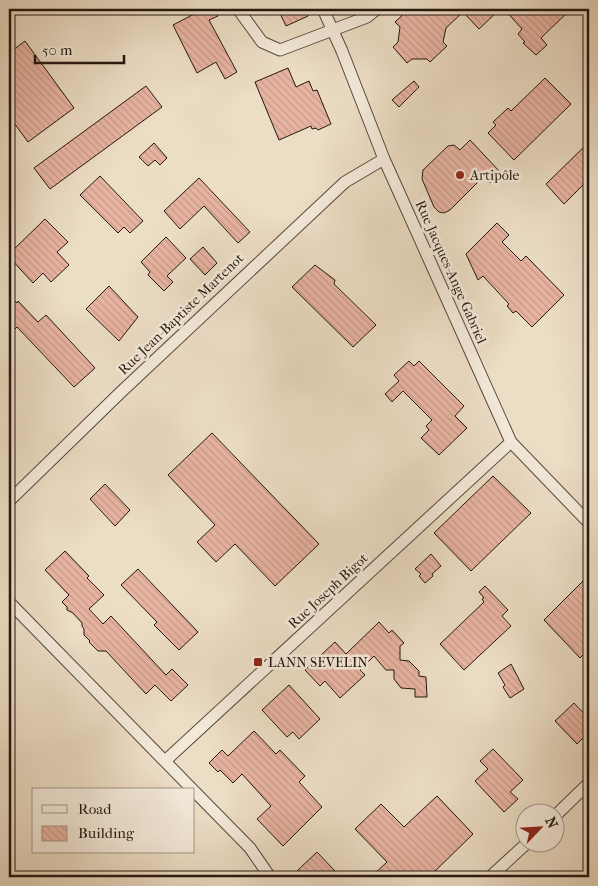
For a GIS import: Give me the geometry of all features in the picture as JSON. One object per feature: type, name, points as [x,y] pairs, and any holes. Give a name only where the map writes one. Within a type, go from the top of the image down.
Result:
[{"type":"street","points":[[238,9],[262,42],[280,50],[367,17],[377,9]]},
{"type":"street","name":"Rue Jacques-Ange Gabriel","points":[[323,9],[342,51],[384,159],[511,442],[589,523]]},
{"type":"street","name":"Rue Jean-Baptiste Martenot","points":[[9,501],[127,386],[345,182],[384,159]]},
{"type":"street","name":"Rue Joseph Bigot","points":[[165,762],[511,442]]},
{"type":"street","points":[[9,602],[191,788]]},
{"type":"street","points":[[566,805],[589,783]]},
{"type":"street","points":[[195,792],[250,848],[270,877]]},
{"type":"street","points":[[490,877],[516,853]]},
{"type":"building","points":[[191,9],[214,9],[218,16],[209,20],[237,72],[225,79],[216,62],[197,73],[173,25],[194,14]]},
{"type":"building","points":[[278,9],[304,9],[308,16],[286,26]]},
{"type":"building","points":[[409,9],[500,9],[479,29],[463,12],[446,28],[443,42],[447,46],[430,62],[427,59],[412,59],[407,63],[393,47],[398,42],[400,27],[395,22]]},
{"type":"building","points":[[504,9],[571,9],[541,38],[547,45],[536,55],[523,43],[525,42],[518,34],[522,29]]},
{"type":"building","points":[[25,41],[74,108],[28,142],[9,116],[9,53]]},
{"type":"building","points":[[288,68],[296,87],[309,81],[313,91],[317,90],[331,124],[318,130],[316,128],[312,129],[311,126],[279,140],[255,82]]},
{"type":"building","points":[[545,78],[571,104],[514,160],[488,133],[496,125],[493,122],[508,108],[511,111]]},
{"type":"building","points":[[414,81],[419,87],[399,107],[392,100]]},
{"type":"building","points":[[146,86],[162,107],[50,189],[34,168]]},
{"type":"building","name":"Artipôle","points":[[470,140],[501,173],[490,183],[484,176],[450,210],[444,213],[439,212],[434,207],[422,179],[423,170],[448,146],[454,145],[460,150]]},
{"type":"building","points":[[589,142],[589,179],[564,204],[546,184]]},
{"type":"building","points":[[154,143],[167,158],[160,165],[155,160],[148,166],[139,157]]},
{"type":"building","points":[[100,176],[143,221],[130,233],[124,227],[118,233],[80,195]]},
{"type":"building","points":[[199,178],[250,232],[238,243],[204,206],[180,229],[164,211]]},
{"type":"building","points":[[45,219],[68,242],[57,252],[69,265],[51,282],[43,273],[33,283],[9,257],[9,254]]},
{"type":"building","points":[[497,223],[509,235],[502,242],[521,261],[526,256],[564,295],[532,327],[516,311],[513,313],[507,306],[509,304],[483,276],[478,280],[466,254]]},
{"type":"building","points":[[166,237],[186,258],[167,276],[173,282],[164,291],[148,275],[150,272],[141,262]]},
{"type":"building","points":[[203,247],[217,263],[205,275],[190,259]]},
{"type":"building","points":[[315,265],[335,280],[334,284],[376,325],[353,347],[292,287]]},
{"type":"building","points":[[109,286],[138,317],[119,341],[86,309]]},
{"type":"building","points":[[9,295],[17,303],[18,301],[38,322],[46,315],[95,368],[74,387],[17,327],[9,335]]},
{"type":"building","points":[[409,361],[414,366],[419,361],[464,406],[455,416],[467,428],[439,455],[421,438],[429,430],[426,426],[432,420],[403,391],[392,402],[385,394],[399,381],[394,375]]},
{"type":"building","points":[[212,433],[319,544],[275,586],[235,544],[216,562],[197,542],[215,525],[168,475]]},
{"type":"building","points":[[493,476],[531,513],[471,571],[434,533]]},
{"type":"building","points":[[105,484],[130,510],[115,526],[90,499]]},
{"type":"building","points":[[65,551],[104,595],[89,609],[103,624],[111,616],[166,675],[172,669],[188,685],[171,701],[155,685],[146,694],[106,651],[98,651],[84,635],[82,623],[73,613],[67,610],[67,607],[62,602],[69,595],[45,570]]},
{"type":"building","points":[[431,554],[441,566],[425,583],[419,576],[421,574],[415,569]]},
{"type":"building","points":[[138,569],[198,632],[179,650],[154,625],[157,622],[121,585]]},
{"type":"building","points":[[589,575],[589,635],[585,639],[589,643],[589,649],[580,658],[544,620]]},
{"type":"building","points":[[485,586],[508,610],[502,616],[511,626],[464,670],[440,644],[484,602],[482,599],[484,598],[479,592]]},
{"type":"building","points":[[379,622],[389,633],[392,630],[404,643],[400,646],[400,660],[409,661],[419,671],[419,676],[426,677],[427,697],[415,697],[415,689],[401,688],[394,679],[394,670],[386,670],[374,656],[360,670],[365,675],[340,698],[325,681],[320,686],[305,670],[335,642],[346,654]]},
{"type":"building","points":[[511,664],[524,689],[510,698],[503,687],[505,685],[498,673]]},
{"type":"building","points":[[289,685],[320,719],[299,739],[293,732],[287,737],[262,710]]},
{"type":"building","points":[[574,703],[589,719],[589,732],[577,744],[555,721]]},
{"type":"building","points":[[254,731],[276,754],[280,750],[305,776],[299,782],[322,807],[283,846],[257,819],[271,806],[242,774],[233,783],[220,770],[218,772],[209,763],[222,750],[228,756]]},
{"type":"building","points":[[493,749],[523,780],[510,792],[518,799],[504,812],[475,781],[488,769],[480,761]]},
{"type":"building","points":[[437,796],[473,834],[429,877],[371,877],[387,862],[355,829],[381,804],[404,827]]},
{"type":"building","points":[[317,852],[341,877],[300,877],[298,870]]},
{"type":"place","name":"Artipôle","points":[[460,175]]},
{"type":"place","name":"LANN SEVELIN","points":[[258,662]]}]
